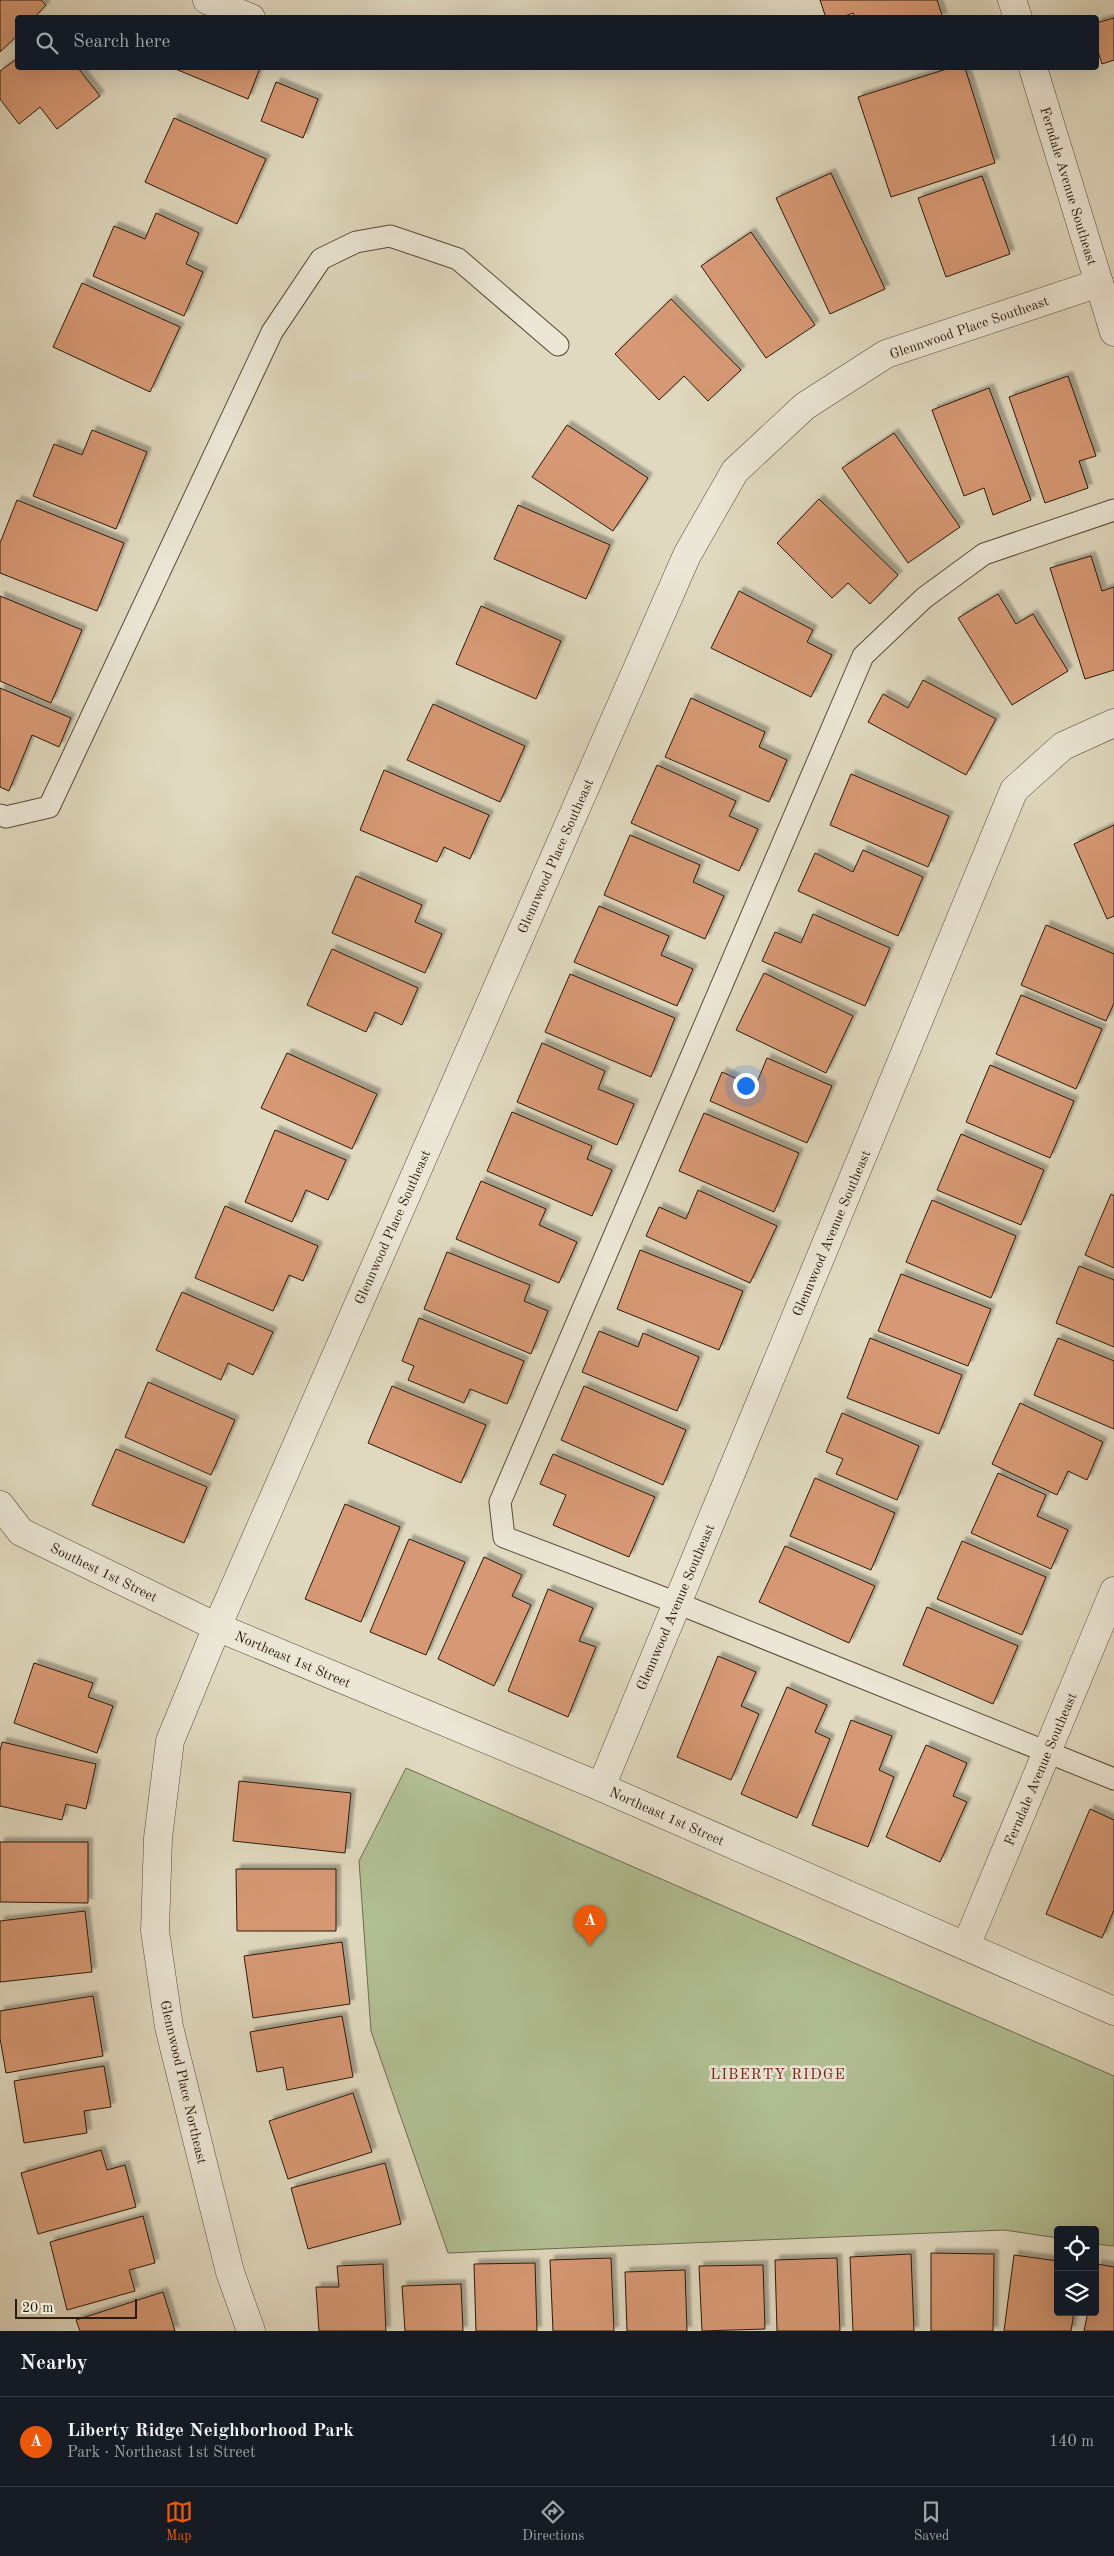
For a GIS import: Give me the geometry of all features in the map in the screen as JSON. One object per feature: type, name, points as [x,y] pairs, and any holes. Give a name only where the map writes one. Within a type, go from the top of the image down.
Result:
[{"type":"street","points":[[207,0],[244,15]]},
{"type":"street","points":[[1012,0],[1017,15]]},
{"type":"street","name":"Ferndale Avenue Southeast","points":[[1034,70],[1114,332]]},
{"type":"street","name":"Glennwood Place Southeast","points":[[217,1627],[687,555],[735,471],[805,406],[886,354],[1098,283]]},
{"type":"street","name":"Glennwood Avenue Southeast","points":[[600,1788],[1014,790],[1063,746],[1114,723]]},
{"type":"street","name":"Southest 1st Street","points":[[0,1504],[21,1532],[217,1627]]},
{"type":"street","name":"Ferndale Avenue Southeast","points":[[966,1946],[1114,1591]]},
{"type":"street","name":"Northeast 1st Street","points":[[217,1627],[600,1788],[1114,2010]]},
{"type":"street","name":"Glennwood Place Northeast","points":[[217,1627],[170,1741],[158,1838],[155,1930],[172,2037],[230,2272],[251,2331]]},
{"type":"lane","points":[[0,815],[6,817],[49,806],[272,332],[321,259],[356,242],[390,236],[458,259],[558,345]]},
{"type":"lane","points":[[1114,510],[984,554],[924,598],[863,656],[500,1502],[504,1537],[677,1603],[1114,1780]]},
{"type":"green space","points":[[406,1768],[1114,2076],[1114,2246],[1099,2244],[1099,2226],[1054,2226],[1054,2237],[1004,2230],[448,2253],[371,2031],[359,1861]]},
{"type":"building","points":[[0,0],[41,0],[46,5],[37,15],[15,15],[15,38],[0,52]]},
{"type":"building","points":[[820,0],[937,0],[942,15],[854,15],[853,13],[847,15],[825,15]]},
{"type":"building","points":[[1114,18],[1114,60],[1102,64],[1099,54],[1099,22]]},
{"type":"building","points":[[15,60],[15,70],[80,70],[100,96],[57,129],[40,107],[19,124],[0,99],[0,71]]},
{"type":"building","points":[[178,70],[259,70],[248,99]]},
{"type":"building","points":[[944,70],[966,70],[995,163],[891,197],[858,97]]},
{"type":"building","points":[[276,82],[318,99],[303,138],[261,121]]},
{"type":"building","points":[[174,118],[266,159],[237,224],[145,182]]},
{"type":"building","points":[[831,173],[885,289],[830,314],[776,198]]},
{"type":"building","points":[[982,176],[1010,254],[946,277],[918,198]]},
{"type":"building","points":[[156,213],[199,233],[186,264],[203,272],[184,316],[93,276],[114,226],[145,239]]},
{"type":"building","points":[[751,232],[815,325],[766,358],[701,266]]},
{"type":"building","points":[[82,283],[180,327],[150,392],[53,347]]},
{"type":"building","points":[[671,299],[741,370],[708,401],[684,376],[659,400],[615,354]]},
{"type":"building","points":[[1068,376],[1096,456],[1079,461],[1088,488],[1045,503],[1009,397]]},
{"type":"building","points":[[989,388],[1031,500],[993,515],[984,488],[964,496],[932,410]]},
{"type":"building","points":[[567,425],[648,478],[613,531],[532,477]]},
{"type":"building","points":[[92,430],[147,452],[116,529],[33,496],[54,444],[82,455]]},
{"type":"building","points":[[894,433],[960,527],[908,563],[842,468]]},
{"type":"building","points":[[819,499],[898,575],[870,604],[848,583],[832,598],[777,543]]},
{"type":"building","points":[[17,500],[124,543],[97,611],[0,573],[0,543]]},
{"type":"building","points":[[518,505],[610,545],[586,599],[494,559]]},
{"type":"building","points":[[1091,556],[1102,591],[1114,587],[1114,670],[1085,679],[1050,568]]},
{"type":"building","points":[[739,591],[813,630],[807,642],[832,655],[811,697],[711,648]]},
{"type":"building","points":[[998,594],[1016,624],[1033,614],[1068,671],[1012,705],[958,618]]},
{"type":"building","points":[[0,596],[82,630],[51,703],[0,681]]},
{"type":"building","points":[[481,606],[561,641],[536,699],[456,664]]},
{"type":"building","points":[[923,680],[996,719],[966,775],[868,722],[883,694],[908,708]]},
{"type":"building","points":[[0,688],[71,718],[59,747],[32,735],[9,791],[0,787]]},
{"type":"building","points":[[691,698],[765,732],[759,747],[787,760],[769,802],[665,757]]},
{"type":"building","points":[[433,704],[525,746],[500,802],[407,760]]},
{"type":"building","points":[[657,765],[736,801],[729,816],[758,829],[739,871],[631,823]]},
{"type":"building","points":[[384,770],[489,815],[470,859],[444,847],[437,862],[360,830]]},
{"type":"building","points":[[851,774],[949,816],[928,867],[830,825]]},
{"type":"building","points":[[1114,825],[1114,916],[1107,919],[1074,844]]},
{"type":"building","points":[[630,835],[700,865],[693,882],[724,896],[705,939],[604,895]]},
{"type":"building","points":[[863,850],[923,877],[898,936],[798,891],[815,853],[853,872]]},
{"type":"building","points":[[356,876],[422,905],[415,922],[442,934],[425,973],[332,933]]},
{"type":"building","points":[[599,906],[669,936],[661,955],[693,969],[677,1006],[574,962]]},
{"type":"building","points":[[813,914],[890,948],[865,1006],[762,961],[775,932],[801,943]]},
{"type":"building","points":[[1046,925],[1114,954],[1114,1003],[1106,1021],[1021,985]]},
{"type":"building","points":[[332,949],[418,988],[402,1025],[375,1012],[366,1032],[307,1005]]},
{"type":"building","points":[[764,973],[853,1016],[826,1073],[736,1030]]},
{"type":"building","points":[[570,974],[675,1018],[651,1077],[545,1032]]},
{"type":"building","points":[[1021,995],[1102,1029],[1076,1089],[996,1054]]},
{"type":"building","points":[[542,1043],[605,1071],[598,1089],[634,1104],[617,1145],[517,1102]]},
{"type":"building","points":[[287,1053],[377,1094],[352,1149],[261,1108]]},
{"type":"building","points":[[767,1058],[832,1086],[807,1143],[710,1101],[722,1072],[755,1087]]},
{"type":"building","points":[[990,1065],[1074,1101],[1050,1158],[966,1122]]},
{"type":"building","points":[[512,1112],[592,1146],[587,1159],[612,1170],[592,1216],[487,1171]]},
{"type":"building","points":[[704,1113],[799,1153],[774,1212],[679,1171]]},
{"type":"building","points":[[275,1130],[346,1160],[328,1200],[306,1190],[292,1222],[245,1202]]},
{"type":"building","points":[[961,1134],[1044,1170],[1021,1225],[937,1190]]},
{"type":"building","points":[[481,1181],[546,1209],[539,1225],[577,1242],[559,1283],[456,1239]]},
{"type":"building","points":[[698,1190],[777,1226],[750,1283],[646,1236],[659,1207],[686,1219]]},
{"type":"building","points":[[1111,1194],[1114,1196],[1114,1268],[1085,1255]]},
{"type":"building","points":[[932,1200],[1016,1236],[991,1298],[906,1262]]},
{"type":"building","points":[[225,1206],[318,1246],[303,1281],[289,1275],[273,1311],[195,1278]]},
{"type":"building","points":[[640,1250],[743,1291],[719,1350],[617,1309]]},
{"type":"building","points":[[447,1252],[530,1285],[524,1301],[548,1311],[531,1354],[424,1309]]},
{"type":"building","points":[[1079,1266],[1114,1280],[1114,1347],[1056,1323]]},
{"type":"building","points":[[901,1274],[991,1309],[968,1366],[878,1331]]},
{"type":"building","points":[[182,1292],[273,1332],[253,1375],[228,1363],[221,1380],[156,1350]]},
{"type":"building","points":[[419,1318],[524,1361],[507,1404],[470,1389],[464,1403],[408,1380],[414,1366],[402,1361]]},
{"type":"building","points":[[599,1331],[638,1347],[643,1333],[699,1357],[677,1411],[582,1372]]},
{"type":"building","points":[[870,1338],[962,1375],[939,1434],[847,1398]]},
{"type":"building","points":[[1058,1338],[1114,1361],[1114,1429],[1034,1395]]},
{"type":"building","points":[[148,1382],[235,1420],[211,1475],[125,1437]]},
{"type":"building","points":[[392,1386],[486,1425],[461,1483],[368,1443]]},
{"type":"building","points":[[584,1386],[686,1430],[663,1485],[561,1440]]},
{"type":"building","points":[[1020,1403],[1103,1442],[1087,1480],[1068,1471],[1057,1495],[992,1464]]},
{"type":"building","points":[[842,1413],[919,1446],[897,1500],[836,1474],[843,1459],[826,1452]]},
{"type":"building","points":[[116,1449],[207,1487],[184,1543],[92,1505]]},
{"type":"building","points":[[553,1454],[655,1497],[629,1557],[553,1525],[566,1495],[540,1484]]},
{"type":"building","points":[[998,1473],[1046,1495],[1037,1516],[1068,1530],[1051,1569],[971,1533]]},
{"type":"building","points":[[815,1478],[895,1513],[871,1570],[790,1536]]},
{"type":"building","points":[[345,1504],[400,1527],[361,1622],[305,1599]]},
{"type":"building","points":[[409,1539],[465,1562],[426,1655],[370,1632]]},
{"type":"building","points":[[962,1541],[1046,1577],[1022,1635],[937,1599]]},
{"type":"building","points":[[785,1546],[875,1586],[849,1643],[759,1602]]},
{"type":"building","points":[[484,1557],[522,1575],[512,1596],[531,1605],[494,1686],[438,1659]]},
{"type":"building","points":[[548,1589],[593,1608],[579,1641],[596,1647],[568,1717],[508,1691]]},
{"type":"building","points":[[927,1607],[1018,1646],[993,1704],[903,1665]]},
{"type":"building","points":[[718,1656],[756,1672],[741,1706],[759,1714],[731,1780],[677,1757]]},
{"type":"building","points":[[34,1663],[93,1683],[88,1697],[113,1706],[97,1753],[14,1723]]},
{"type":"building","points":[[787,1687],[827,1705],[815,1732],[830,1739],[797,1818],[741,1794]]},
{"type":"building","points":[[851,1720],[892,1736],[879,1770],[894,1777],[868,1847],[812,1825]]},
{"type":"building","points":[[2,1742],[96,1764],[86,1809],[66,1804],[62,1820],[0,1806],[0,1751]]},
{"type":"building","points":[[926,1745],[967,1763],[953,1796],[967,1802],[940,1862],[886,1837]]},
{"type":"building","points":[[239,1781],[351,1793],[345,1853],[233,1841]]},
{"type":"building","points":[[1090,1809],[1114,1820],[1114,1910],[1102,1938],[1046,1914]]},
{"type":"building","points":[[0,1842],[88,1842],[88,1903],[0,1902]]},
{"type":"building","points":[[236,1869],[336,1869],[336,1931],[237,1931]]},
{"type":"building","points":[[85,1911],[92,1972],[0,1982],[0,1921]]},
{"type":"building","points":[[342,1942],[350,2004],[253,2018],[244,1956]]},
{"type":"building","points":[[93,1996],[103,2056],[6,2073],[0,2038],[0,2011]]},
{"type":"building","points":[[342,2016],[353,2077],[287,2090],[283,2067],[257,2072],[250,2032]]},
{"type":"building","points":[[104,2066],[111,2107],[84,2111],[87,2133],[24,2143],[14,2081]]},
{"type":"building","points":[[353,2093],[372,2152],[288,2179],[269,2121]]},
{"type":"building","points":[[101,2150],[107,2170],[125,2165],[136,2207],[38,2234],[21,2173]]},
{"type":"building","points":[[385,2163],[401,2224],[308,2249],[291,2188]]},
{"type":"building","points":[[143,2216],[155,2263],[129,2270],[135,2291],[67,2310],[50,2242]]},
{"type":"building","points":[[931,2253],[994,2254],[993,2331],[931,2331]]},
{"type":"building","points":[[911,2254],[914,2331],[853,2331],[850,2257]]},
{"type":"building","points":[[1014,2255],[1054,2260],[1054,2316],[1073,2316],[1071,2331],[1004,2331]]},
{"type":"building","points":[[611,2258],[614,2331],[553,2331],[550,2260]]},
{"type":"building","points":[[837,2258],[840,2331],[777,2331],[775,2260]]},
{"type":"building","points":[[535,2263],[537,2331],[476,2331],[474,2264]]},
{"type":"building","points":[[383,2264],[386,2331],[319,2331],[316,2287],[339,2287],[337,2266]]},
{"type":"building","points":[[1099,2264],[1114,2267],[1114,2331],[1084,2331],[1087,2316],[1099,2316]]},
{"type":"building","points":[[763,2265],[765,2329],[702,2331],[699,2266]]},
{"type":"building","points":[[685,2270],[687,2331],[627,2331],[625,2272]]},
{"type":"building","points":[[461,2284],[463,2331],[405,2331],[402,2286]]},
{"type":"building","points":[[163,2292],[175,2331],[80,2331],[76,2320]]},
{"type":"place","name":"Liberty Ridge Neighborhood Park","points":[[590,1946]]},
{"type":"district","name":"LIBERTY RIDGE","points":[[778,2074]]}]
